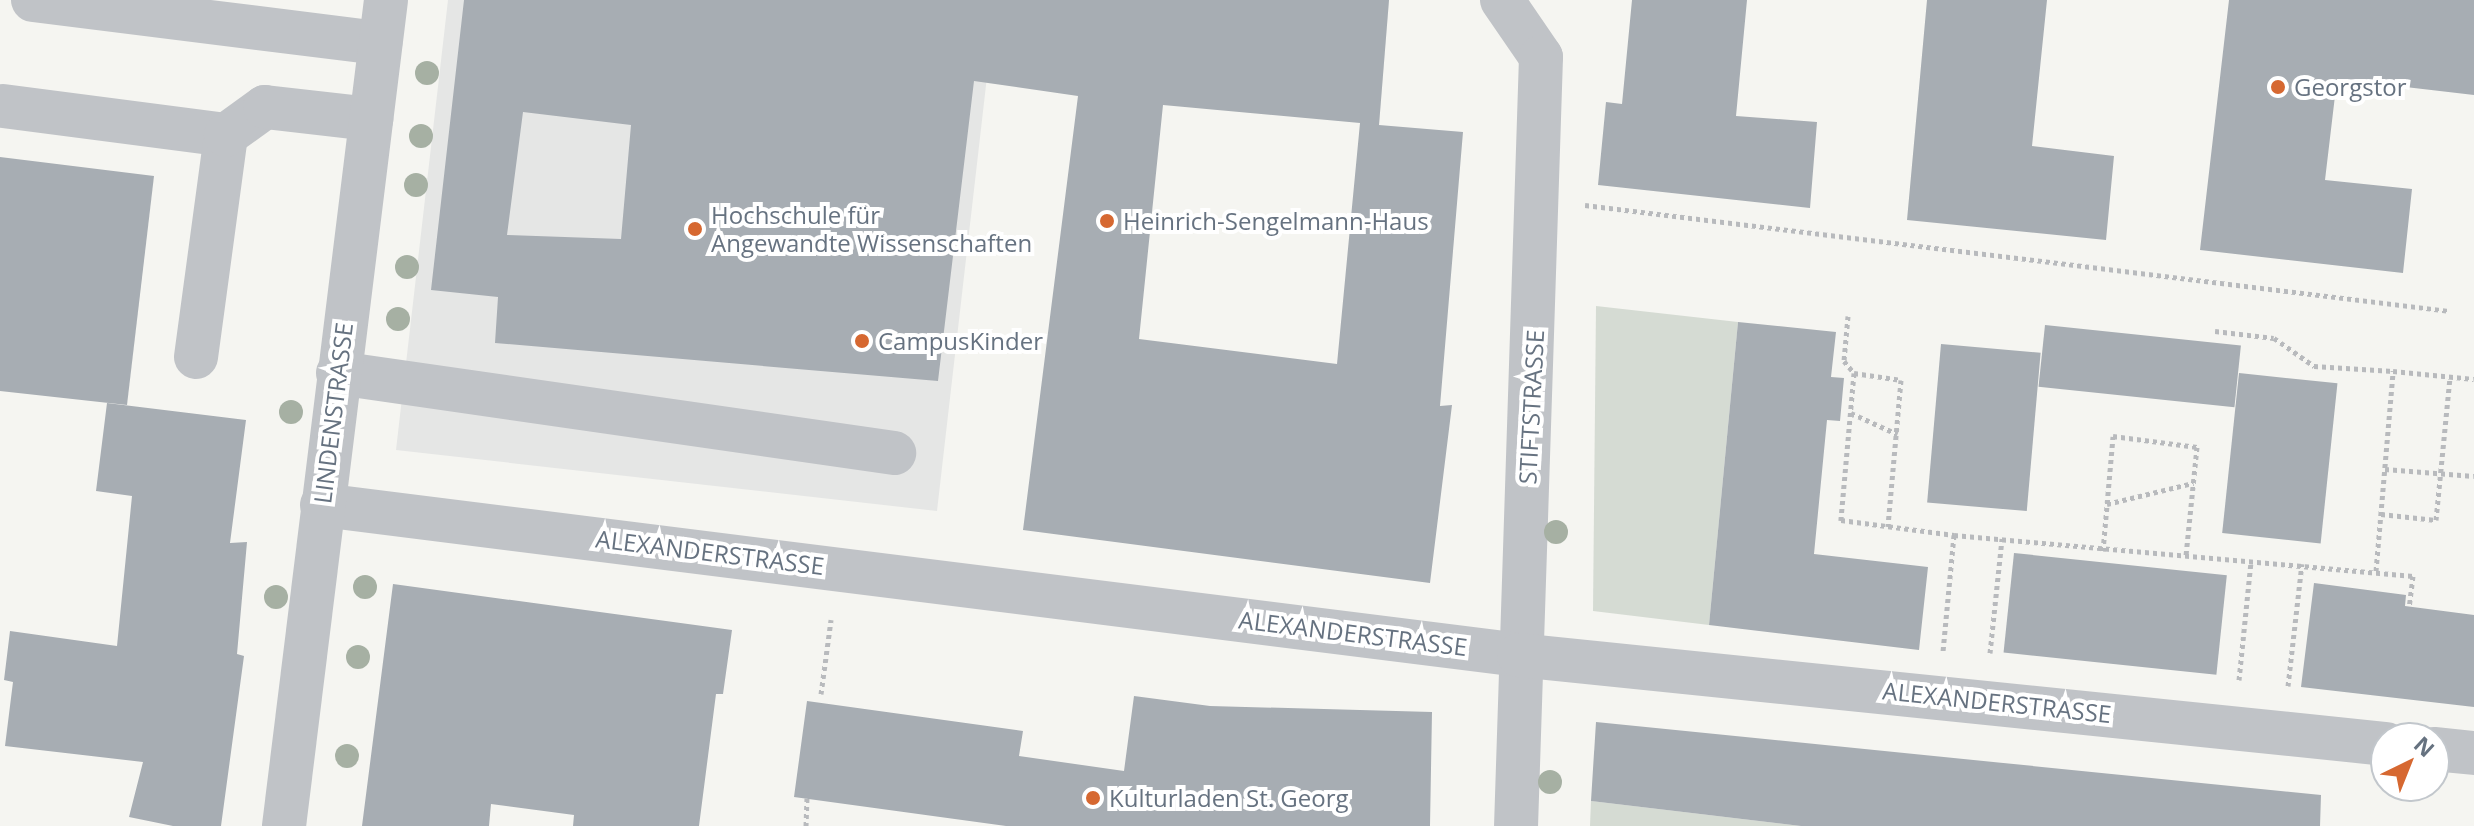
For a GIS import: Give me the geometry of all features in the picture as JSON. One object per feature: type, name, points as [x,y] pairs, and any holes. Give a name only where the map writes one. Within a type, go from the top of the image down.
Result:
[{"type":"street","points":[[33,0],[380,43]]},
{"type":"street","name":"LINDENSTRASSE","points":[[284,826],[386,0]]},
{"type":"street","name":"STIFTSTRASSE","points":[[1502,0],[1541,57],[1540,199],[1519,655],[1516,826]]},
{"type":"street","points":[[3,106],[226,135],[265,107],[371,119]]},
{"type":"street","points":[[196,357],[226,135]]},
{"type":"street","points":[[338,373],[894,453]]},
{"type":"street","name":"ALEXANDERSTRASSE","points":[[322,505],[838,567],[1519,655],[2370,742]]},
{"type":"street","points":[[2450,751],[2474,753]]},
{"type":"path","points":[[1540,199],[2449,311]]},
{"type":"path","points":[[1848,316],[1844,361],[1854,373],[1901,380],[1888,526]]},
{"type":"path","points":[[2215,331],[2274,338],[2314,366],[2474,379]]},
{"type":"path","points":[[2376,571],[2393,371]]},
{"type":"path","points":[[1854,373],[1841,520],[2103,551],[2140,549],[2413,576],[2409,607]]},
{"type":"path","points":[[2381,514],[2436,520],[2450,377]]},
{"type":"path","points":[[1851,413],[1897,434]]},
{"type":"path","points":[[2103,551],[2113,436],[2197,447],[2186,555]]},
{"type":"path","points":[[2385,469],[2474,476]]},
{"type":"path","points":[[2107,504],[2193,483]]},
{"type":"path","points":[[1942,660],[1954,535]]},
{"type":"path","points":[[1989,664],[2002,539]]},
{"type":"path","points":[[2238,690],[2251,562]]},
{"type":"path","points":[[2287,695],[2302,564]]},
{"type":"path","points":[[821,694],[838,567]]},
{"type":"path","points":[[806,826],[807,798]]},
{"type":"shaded area","name":"Hochschule für Angewandte Wissenschaften","points":[[448,0],[1389,0],[1379,125],[991,42],[937,511],[396,450]]},
{"type":"shaded area","points":[[1596,306],[1738,322],[1709,625],[1593,611]]},
{"type":"shaded area","points":[[1591,801],[1801,826],[1590,826]]},
{"type":"building","points":[[464,0],[1389,0],[1379,125],[1463,132],[1440,406],[1452,405],[1430,583],[1023,530],[1078,96],[974,81],[938,381],[495,343],[498,297],[431,290]],"holes":[[[1163,105],[1371,124],[1360,123],[1337,364],[1139,339]],[[523,112],[631,125],[621,239],[507,235]]]},
{"type":"building","points":[[1632,0],[1747,0],[1736,116],[1817,122],[1810,208],[1598,185],[1606,102],[1622,104]]},
{"type":"building","points":[[1927,0],[2047,0],[2032,146],[2114,156],[2106,240],[1907,220]]},
{"type":"building","name":"Georgstor","points":[[2229,0],[2474,0],[2474,95],[2337,79],[2325,180],[2412,189],[2403,273],[2200,250]]},
{"type":"building","points":[[0,157],[154,176],[127,405],[0,391]]},
{"type":"building","points":[[1738,322],[1836,332],[1831,377],[1844,378],[1840,421],[1827,420],[1814,554],[1928,567],[1919,650],[1709,625]]},
{"type":"building","points":[[2045,325],[2241,346],[2234,407],[2039,387]]},
{"type":"building","points":[[1941,344],[2041,353],[2027,511],[1927,502]]},
{"type":"building","points":[[2239,373],[2337,383],[2321,543],[2222,533]]},
{"type":"building","points":[[107,403],[246,420],[230,543],[247,542],[237,654],[244,656],[221,826],[173,826],[129,817],[143,762],[5,746],[13,682],[4,680],[10,631],[117,646],[132,496],[96,491]]},
{"type":"building","points":[[2014,553],[2227,575],[2216,675],[2004,652]]},
{"type":"building","points":[[2314,583],[2406,595],[2405,606],[2474,615],[2474,707],[2301,687]]},
{"type":"building","points":[[393,584],[732,630],[723,694],[716,694],[699,826],[573,826],[574,815],[491,804],[489,826],[362,826]]},
{"type":"building","points":[[1134,696],[1210,706],[1432,712],[1430,826],[1006,826],[794,797],[807,701],[1023,731],[1019,756],[1124,771]]},
{"type":"building","points":[[1596,722],[2321,795],[2320,826],[1801,826],[1591,801]]},
{"type":"place","name":"Georgstor","points":[[2278,87]]},
{"type":"place","name":"Heinrich-Sengelmann-Haus","points":[[1107,221]]},
{"type":"place","name":"Hochschule für Angewandte Wissenschaften","points":[[695,229]]},
{"type":"place","name":"CampusKinder","points":[[862,341]]},
{"type":"place","name":"Kulturladen St. Georg","points":[[1093,798]]}]
